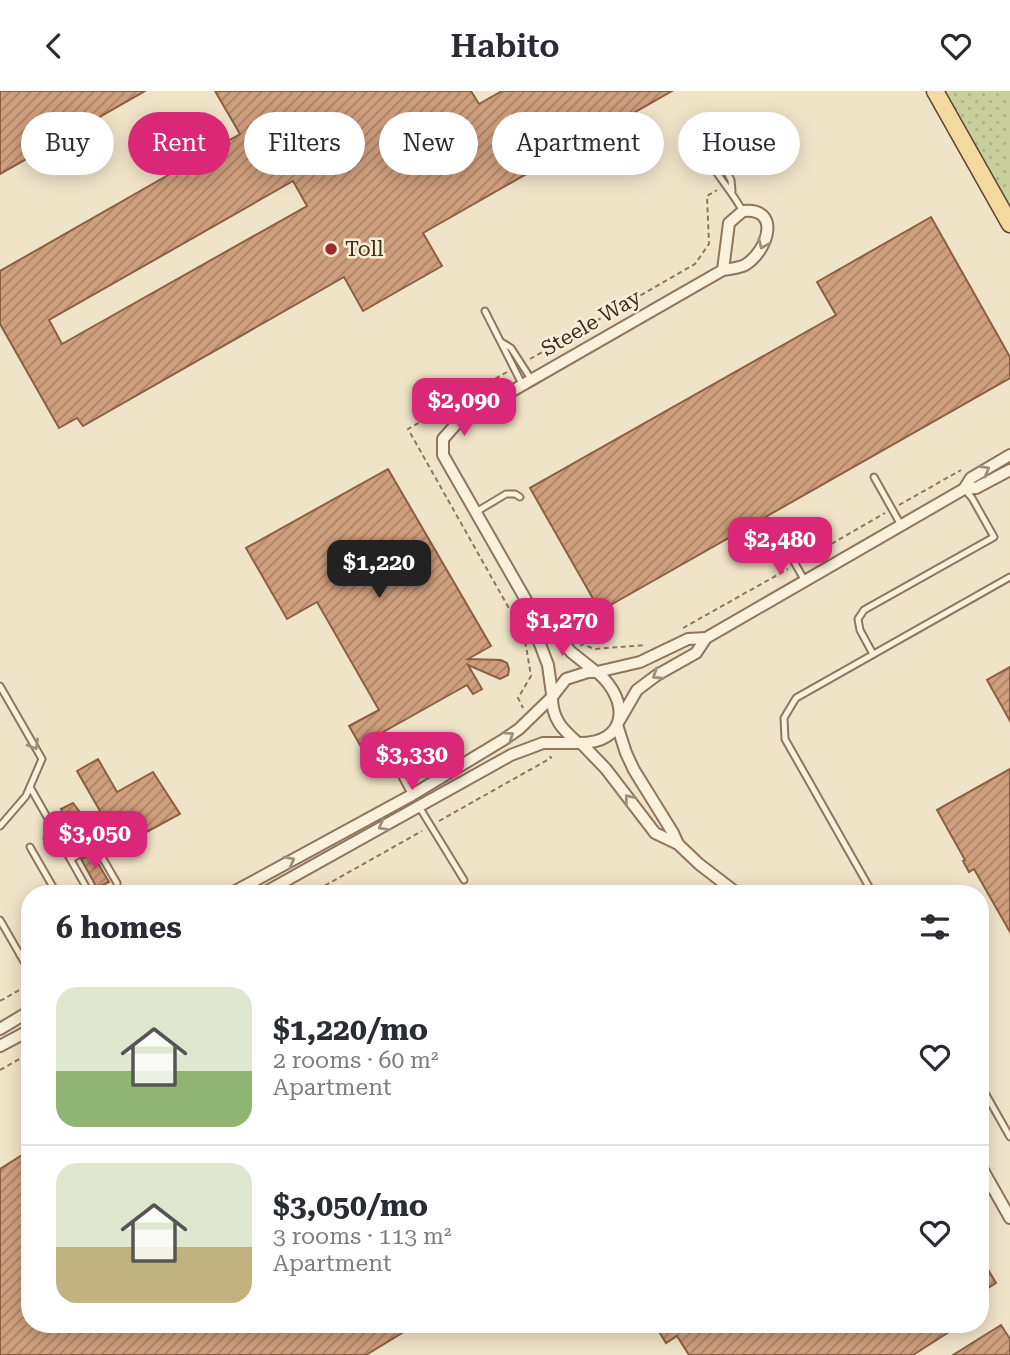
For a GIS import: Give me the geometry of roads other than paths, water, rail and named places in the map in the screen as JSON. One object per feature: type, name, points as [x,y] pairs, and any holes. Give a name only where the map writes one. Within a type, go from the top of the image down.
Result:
[{"type":"main road","points":[[934,91],[1010,224]]},
{"type":"street","points":[[723,270],[729,223],[743,211]]},
{"type":"street","name":"Steele Way","points":[[597,672],[570,652],[552,628],[538,621],[443,455],[443,439],[458,422],[723,270],[743,266],[757,256],[768,237],[767,226],[757,212],[743,211]]},
{"type":"street","points":[[964,489],[971,478],[1010,455]]},
{"type":"street","points":[[278,885],[510,755],[543,744],[579,743],[600,738],[618,723],[637,690],[695,653],[706,638],[964,489],[976,488],[1010,470]]},
{"type":"street","name":"Steele Way","points":[[538,621],[536,631],[548,665],[552,695]]},
{"type":"street","points":[[247,885],[412,795],[503,740],[530,719],[561,683],[575,675],[640,662],[688,639],[706,638]]},
{"type":"street","points":[[597,672],[616,692],[620,709],[618,723],[630,761],[678,844]]},
{"type":"street","points":[[552,695],[552,709],[559,725],[606,769],[655,833],[678,844],[726,885]]},
{"type":"street","points":[[0,1029],[21,1016]]},
{"type":"street","points":[[0,1046],[21,1035]]},
{"type":"street","points":[[989,1181],[1010,1218]]},
{"type":"lane","points":[[718,175],[732,191],[743,211]]},
{"type":"lane","points":[[728,175],[732,191]]},
{"type":"lane","points":[[485,311],[503,343],[513,369],[527,382]]},
{"type":"lane","points":[[503,343],[510,348],[520,364],[527,382]]},
{"type":"lane","points":[[874,477],[901,525]]},
{"type":"lane","points":[[873,654],[860,630],[858,619],[864,610],[993,537],[972,498],[964,489]]},
{"type":"lane","points":[[475,512],[506,494],[520,497]]},
{"type":"lane","points":[[777,532],[805,581]]},
{"type":"lane","points":[[868,885],[785,739],[784,718],[796,698],[1010,577]]},
{"type":"lane","points":[[588,615],[597,630],[608,628]]},
{"type":"lane","points":[[0,686],[42,759],[26,796],[0,826]]},
{"type":"lane","points":[[388,751],[464,880]]},
{"type":"lane","points":[[30,787],[55,831],[50,837],[59,839],[85,885]]},
{"type":"lane","points":[[71,859],[95,845],[117,885]]},
{"type":"lane","points":[[30,847],[52,885]]},
{"type":"lane","points":[[0,920],[20,955]]},
{"type":"lane","points":[[989,1100],[1010,1136]]},
{"type":"place","name":"Toll","points":[[331,249]]}]
